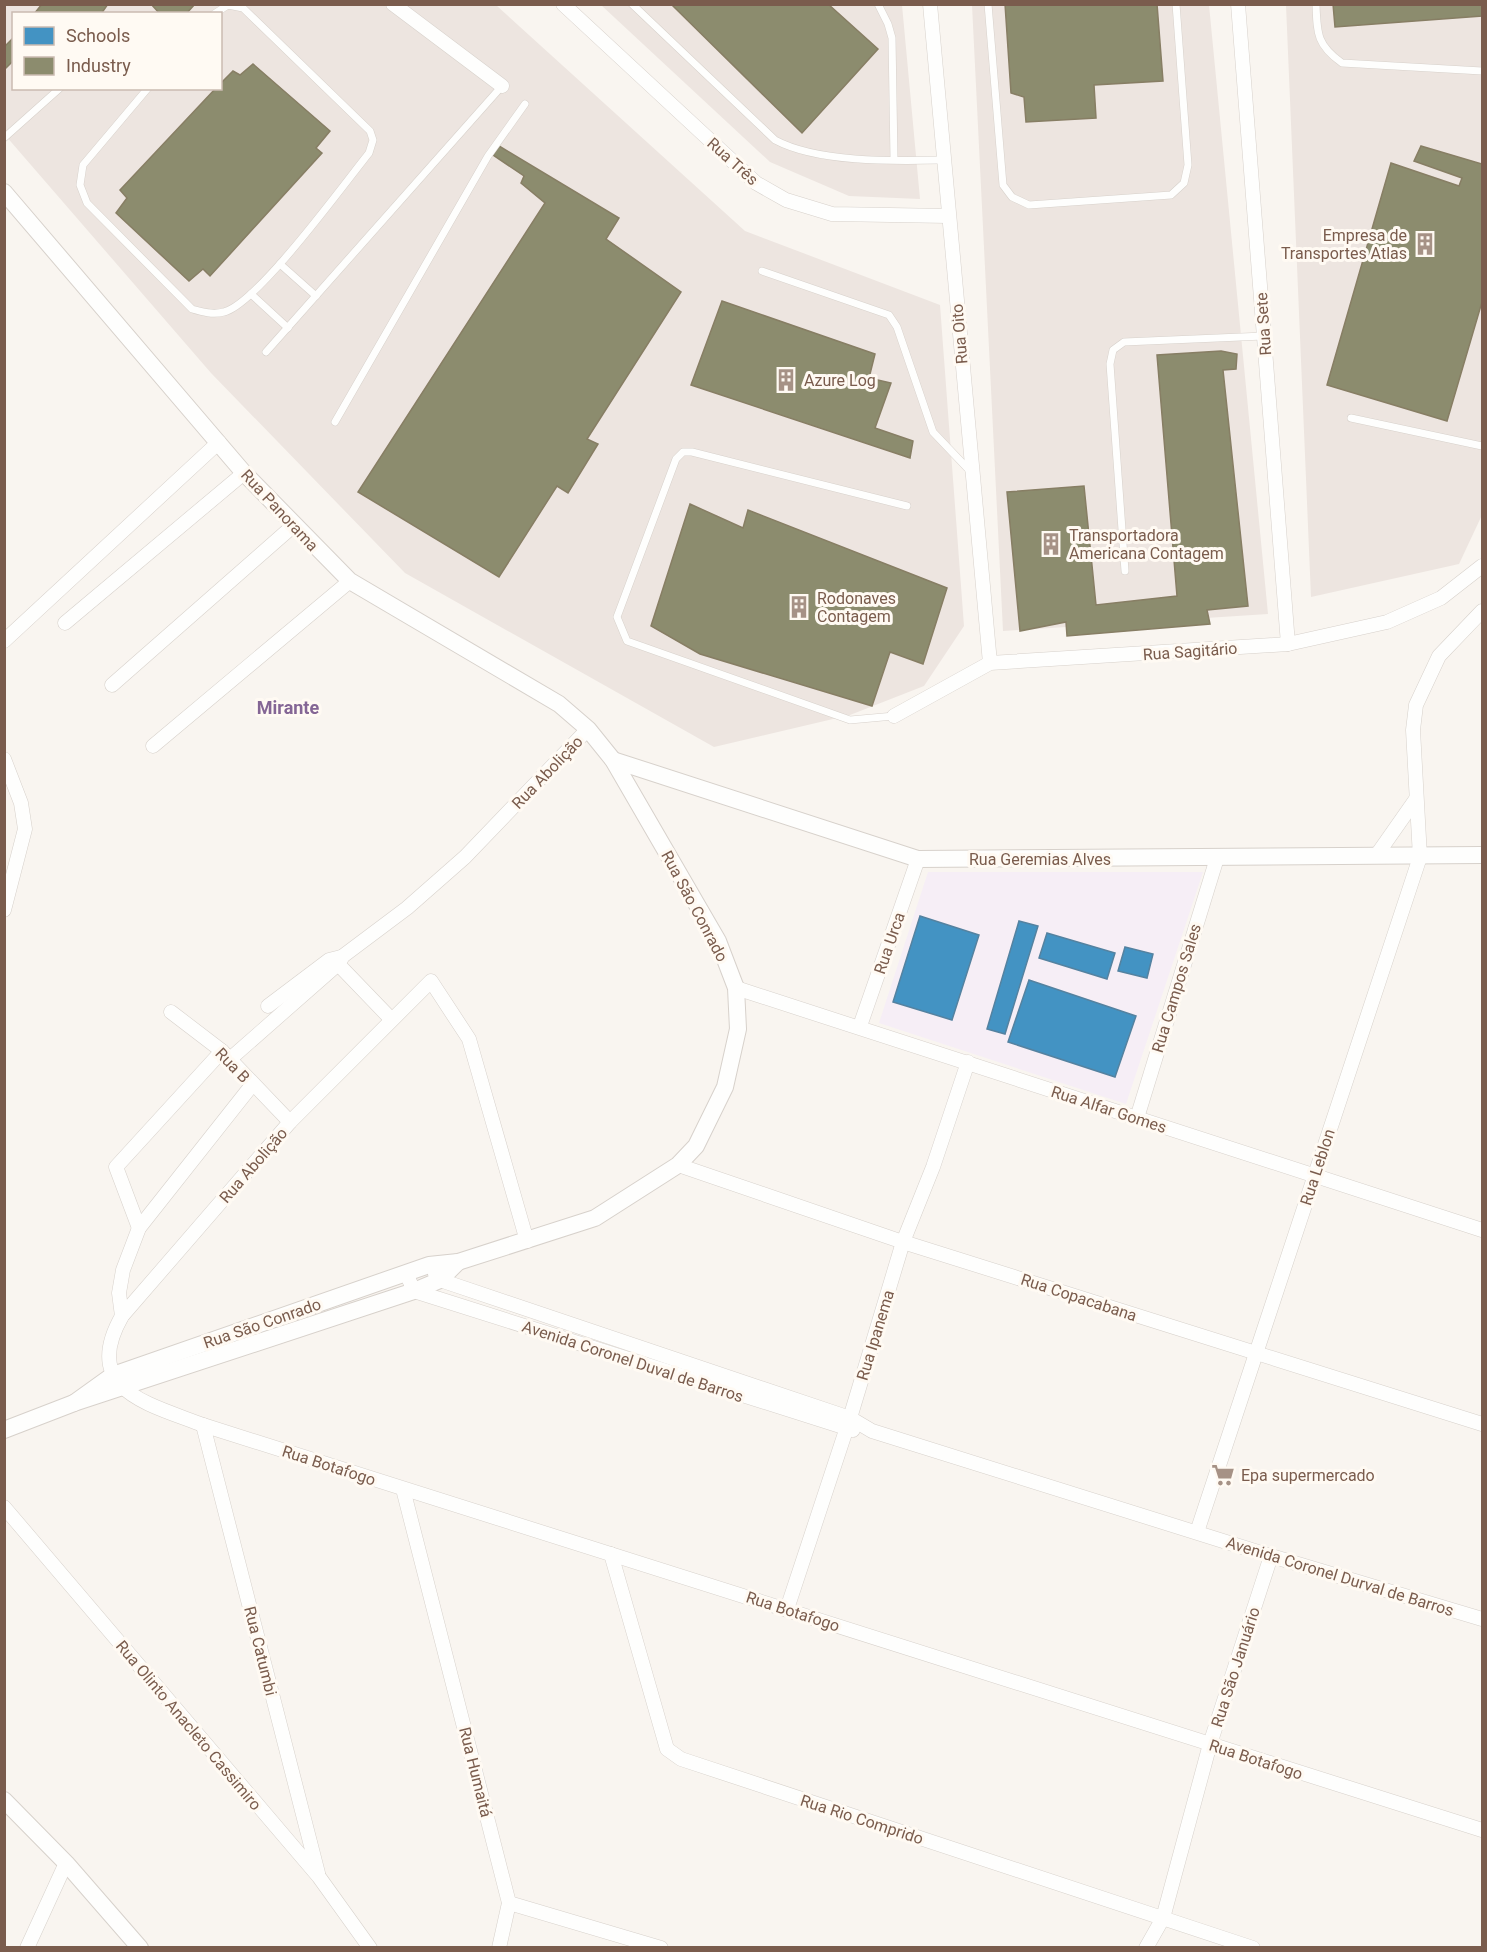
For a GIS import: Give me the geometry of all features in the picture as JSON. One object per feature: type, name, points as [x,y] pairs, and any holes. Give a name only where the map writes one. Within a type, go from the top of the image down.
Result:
[{"type":"street","points":[[393,4],[502,86]]},
{"type":"street","name":"Rua Três","points":[[563,4],[756,183],[786,200],[832,214],[948,216]]},
{"type":"street","name":"Rua Oito","points":[[930,4],[990,663]]},
{"type":"street","name":"Rua Sete","points":[[1238,4],[1288,644]]},
{"type":"street","name":"Rua Panorama","points":[[4,192],[244,472],[293,526],[350,581],[511,673],[559,704],[588,729],[613,760]]},
{"type":"street","points":[[4,641],[219,442]]},
{"type":"street","points":[[65,623],[244,472]]},
{"type":"street","points":[[112,686],[293,526]]},
{"type":"street","name":"Rua Sagitário","points":[[894,716],[990,663],[1288,644],[1387,622],[1441,598],[1482,566]]},
{"type":"street","points":[[153,746],[350,581]]},
{"type":"street","name":"Rua Leblon","points":[[1197,1532],[1420,857],[1413,730],[1416,705],[1439,656],[1482,611]]},
{"type":"street","name":"Rua Abolição","points":[[268,1006],[329,960],[340,960],[407,908],[465,857],[588,729]]},
{"type":"street","points":[[4,759],[21,803],[25,829],[4,910]]},
{"type":"street","name":"Rua Geremias Alves","points":[[613,760],[918,859],[1482,855]]},
{"type":"street","name":"Rua São Conrado","points":[[4,1430],[74,1403],[118,1382],[406,1273],[429,1265],[458,1262],[595,1218],[678,1165],[696,1146],[725,1087],[738,1029],[736,988],[718,941],[613,760]]},
{"type":"street","points":[[1376,856],[1416,800]]},
{"type":"street","name":"Rua Campos Sales","points":[[1137,1118],[1217,858]]},
{"type":"street","name":"Rua Urca","points":[[860,1026],[918,859]]},
{"type":"street","points":[[139,1228],[116,1167],[226,1055],[340,960],[391,1019]]},
{"type":"street","name":"Rua Abolição","points":[[118,1382],[110,1345],[122,1316],[290,1122],[431,981],[470,1039],[527,1241]]},
{"type":"street","name":"Rua Alfar Gomes","points":[[736,988],[860,1026],[1482,1230]]},
{"type":"street","name":"Rua B","points":[[171,1012],[226,1055],[290,1122]]},
{"type":"street","name":"Rua Ipanema","points":[[787,1609],[848,1424],[903,1242],[933,1167],[968,1062]]},
{"type":"street","name":"Rua Abolição","points":[[122,1316],[119,1293],[123,1270],[139,1228],[252,1084]]},
{"type":"street","name":"Rua Copacabana","points":[[678,1165],[903,1242],[1482,1424]]},
{"type":"street","name":"Rua São Conrado","points":[[118,1382],[414,1291],[440,1280],[458,1262]]},
{"type":"street","points":[[429,1265],[440,1280]]},
{"type":"street","points":[[406,1273],[414,1291]]},
{"type":"street","name":"Avenida Coronel Duval de Barros","points":[[440,1280],[686,1363],[848,1424]]},
{"type":"street","name":"Avenida Coronel Duval de Barros","points":[[414,1291],[681,1376],[872,1431],[1197,1532]]},
{"type":"street","points":[[509,1321],[515,1305]]},
{"type":"street","points":[[681,1376],[686,1363]]},
{"type":"street","name":"Rua Botafogo","points":[[118,1382],[137,1400],[203,1425],[1482,1830]]},
{"type":"street","name":"Rua Catumbi","points":[[203,1425],[319,1877]]},
{"type":"street","name":"Rua Humaitá","points":[[403,1489],[509,1903]]},
{"type":"street","name":"Rua Olinto Anacleto Cassimiro","points":[[4,1507],[319,1877],[370,1947]]},
{"type":"street","name":"Avenida Coronel Durval de Barros","points":[[1197,1532],[1482,1619]]},
{"type":"street","name":"Rua Rio Comprido","points":[[611,1554],[666,1749],[681,1759],[1253,1947]]},
{"type":"street","name":"Rua São Januário","points":[[1146,1947],[1163,1918],[1210,1744],[1271,1556]]},
{"type":"street","points":[[4,1800],[66,1863],[140,1947]]},
{"type":"street","points":[[27,1947],[66,1863]]},
{"type":"street","points":[[499,1947],[509,1903],[661,1947]]},
{"type":"lane","points":[[632,4],[775,140],[794,150],[817,155],[943,160]]},
{"type":"lane","points":[[878,4],[892,38],[894,159]]},
{"type":"lane","points":[[988,4],[1004,185],[1012,197],[1029,205],[1171,195],[1185,183],[1188,165],[1176,4]]},
{"type":"lane","points":[[1316,4],[1317,34],[1326,52],[1342,63],[1482,71]]},
{"type":"lane","points":[[146,90],[83,165],[80,185],[87,203],[192,309],[211,314],[226,312],[251,294],[280,264],[369,153],[373,140],[370,130],[243,8],[228,5],[217,12]]},
{"type":"lane","points":[[267,352],[502,86]]},
{"type":"lane","points":[[4,138],[58,90]]},
{"type":"lane","points":[[335,422],[488,156],[525,104]]},
{"type":"lane","points":[[280,264],[316,296]]},
{"type":"lane","points":[[762,271],[889,315],[897,327],[933,432],[971,472]]},
{"type":"lane","points":[[251,294],[288,328]]},
{"type":"lane","points":[[1125,571],[1110,364],[1113,350],[1124,342],[1264,336]]},
{"type":"lane","points":[[1351,418],[1482,446]]},
{"type":"lane","points":[[894,716],[850,720],[627,641],[616,617],[676,459],[682,452],[692,452],[907,506]]},
{"type":"shaded area","points":[[4,5],[496,5],[745,231],[940,305],[964,626],[924,686],[850,715],[714,747],[405,573],[211,373],[5,135]]},
{"type":"shaded area","points":[[601,5],[902,5],[920,199],[849,196],[770,162]]},
{"type":"shaded area","points":[[972,5],[1209,5],[1268,614],[1003,631]]},
{"type":"shaded area","points":[[1286,5],[1482,5],[1482,515],[1459,564],[1311,597]]},
{"type":"shaded area","points":[[928,872],[1203,872],[1126,1104],[879,1023]]},
{"type":"building: Schools","points":[[920,916],[979,935],[952,1020],[893,1002]]},
{"type":"building: Schools","points":[[1019,921],[1038,926],[1005,1034],[987,1029]]},
{"type":"building: Schools","points":[[1047,933],[1115,953],[1107,979],[1039,958]]},
{"type":"building: Schools","points":[[1125,947],[1153,954],[1147,978],[1118,971]]},
{"type":"building: Schools","points":[[1029,980],[1136,1016],[1115,1077],[1008,1042]]},
{"type":"building: Industry","points":[[42,4],[108,4],[102,12],[36,12]]},
{"type":"building: Industry","points":[[151,4],[195,4],[188,12],[158,12]]},
{"type":"building: Industry","points":[[671,4],[828,4],[878,49],[802,133]]},
{"type":"building: Industry","points":[[1005,4],[1157,4],[1163,81],[1094,85],[1096,118],[1026,122],[1024,97],[1011,93]]},
{"type":"building: Industry","points":[[1333,4],[1482,4],[1482,16],[1335,27]]},
{"type":"building: Industry","points":[[12,39],[12,62],[4,70],[4,47]]},
{"type":"building: Industry","points":[[253,64],[330,131],[316,148],[322,153],[210,276],[203,269],[189,281],[116,213],[127,198],[120,190],[214,90],[222,90],[222,82],[233,71],[240,75]]},
{"type":"building: Industry","points":[[499,146],[619,218],[606,239],[681,292],[587,439],[598,444],[568,493],[557,486],[499,577],[358,492],[545,203],[521,183],[524,176],[493,155]]},
{"type":"building: Industry","name":"Empresa de Transportes Atlas","points":[[1421,146],[1482,164],[1482,302],[1447,421],[1327,385],[1391,163],[1459,186],[1462,178],[1414,161]]},
{"type":"building: Industry","name":"Azure Log","points":[[722,301],[875,354],[869,378],[891,383],[875,428],[913,441],[910,458],[691,385]]},
{"type":"building: Industry","name":"Transportadora Americana Contagem","points":[[1221,351],[1237,354],[1236,369],[1223,370],[1248,606],[1207,610],[1210,624],[1067,636],[1066,622],[1020,631],[1007,492],[1084,486],[1096,605],[1177,596],[1157,355]]},
{"type":"building: Industry","name":"Rodonaves Contagem","points":[[690,504],[743,528],[748,510],[947,588],[923,664],[890,652],[872,706],[700,654],[651,626]]},
{"type":"place","name":"Empresa de Transportes Atlas","points":[[1425,244]]},
{"type":"place","name":"Azure Log","points":[[786,380]]},
{"type":"place","name":"Transportadora Americana Contagem","points":[[1051,544]]},
{"type":"place","name":"Rodonaves Contagem","points":[[799,607]]},
{"type":"place","name":"Epa supermercado","points":[[1223,1475]]},
{"type":"district","name":"Mirante","points":[[288,708]]}]
